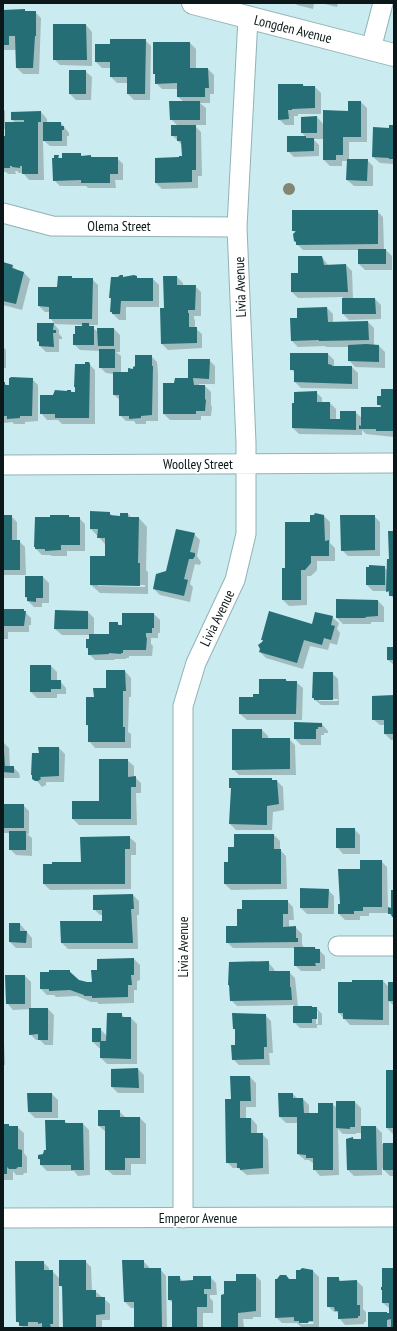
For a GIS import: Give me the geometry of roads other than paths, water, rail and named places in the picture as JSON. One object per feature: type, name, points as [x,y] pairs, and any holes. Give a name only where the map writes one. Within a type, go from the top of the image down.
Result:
[{"type":"street","name":"Longden Avenue","points":[[193,3],[394,55]]},
{"type":"street","points":[[371,49],[383,3]]},
{"type":"street","name":"Livia Avenue","points":[[183,1218],[183,706],[196,663],[235,580],[246,534],[246,463],[237,227],[248,18]]},
{"type":"street","name":"Olema Street","points":[[3,213],[52,226],[237,227]]},
{"type":"street","name":"Woolley Street","points":[[3,465],[394,463]]},
{"type":"street","points":[[338,946],[394,946]]},
{"type":"street","name":"Emperor Avenue","points":[[3,1218],[394,1217]]}]
